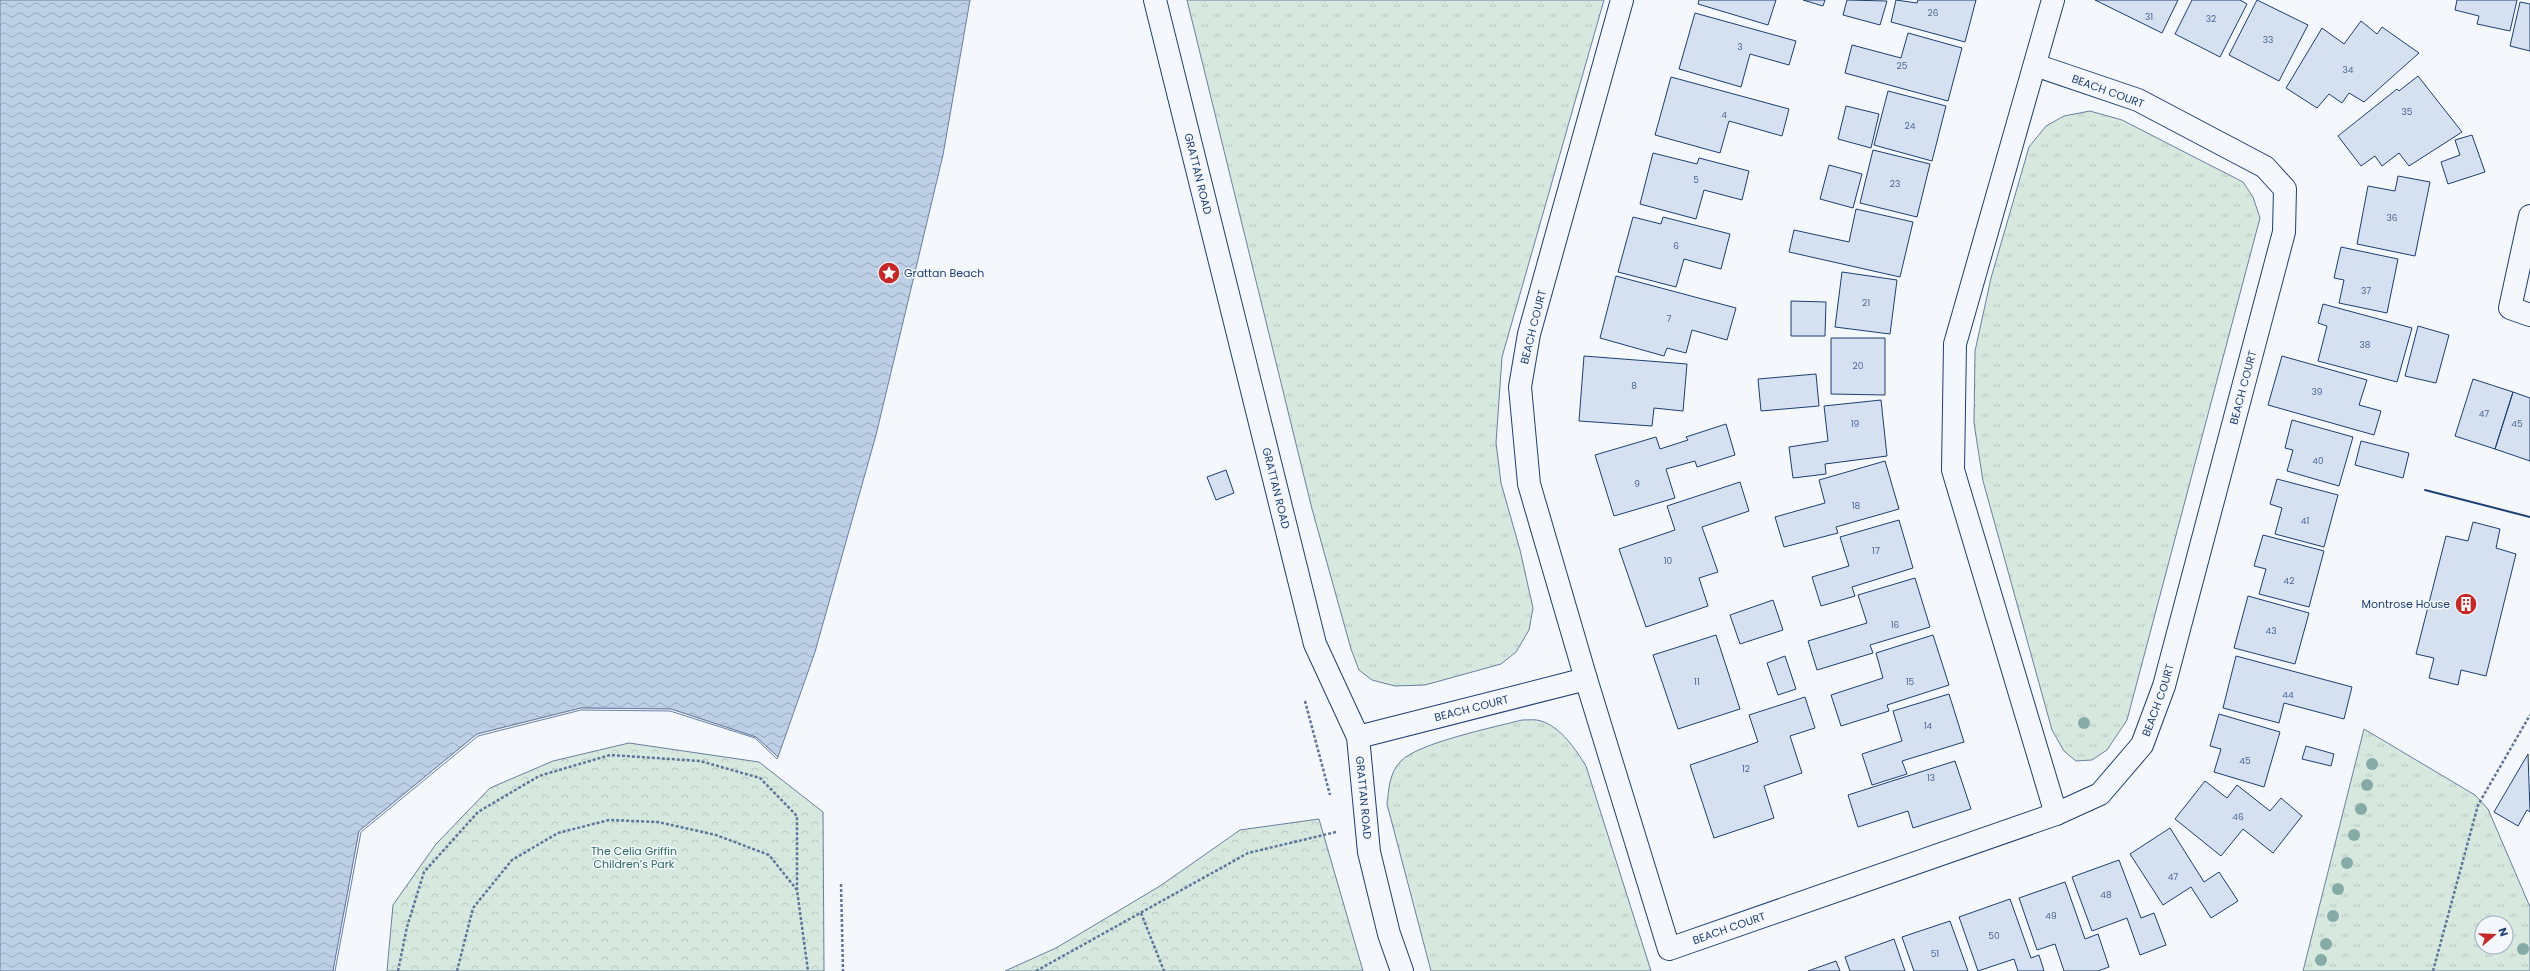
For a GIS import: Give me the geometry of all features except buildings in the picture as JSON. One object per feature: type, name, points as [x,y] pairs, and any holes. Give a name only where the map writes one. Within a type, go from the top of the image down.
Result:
[{"type":"street","name":"GRATTAN ROAD","points":[[1155,0],[1316,644],[1358,737],[1369,852],[1389,934],[1402,971]]},
{"type":"street","name":"BEACH COURT","points":[[1622,0],[1529,334],[1520,387],[1529,484],[1586,680],[1669,949],[2056,814],[2100,794],[2142,745],[2161,693],[2284,232],[2285,189],[2265,167],[2138,100],[2035,64]]},
{"type":"street","points":[[2053,0],[1955,344],[1953,470],[2056,814]]},
{"type":"street","points":[[2530,216],[2510,308],[2530,315]]},
{"type":"street","name":"BEACH COURT","points":[[1358,737],[1400,728],[1586,680]]},
{"type":"path","points":[[2433,971],[2478,805],[2530,715]]},
{"type":"path","points":[[398,971],[407,927],[424,872],[478,812],[539,776],[610,755],[700,761],[760,778],[797,816],[797,890],[808,971]]},
{"type":"path","points":[[457,971],[473,908],[512,860],[558,833],[609,820],[658,822],[716,835],[762,852],[769,855],[797,890]]},
{"type":"path","points":[[1036,971],[1248,853],[1338,832]]},
{"type":"path","points":[[841,884],[843,971]]},
{"type":"path","points":[[1141,913],[1164,971]]},
{"type":"green space","points":[[1187,0],[1604,0],[1502,357],[1496,443],[1501,483],[1520,550],[1533,608],[1529,630],[1516,652],[1501,664],[1425,685],[1395,686],[1372,680],[1359,670],[1351,649],[1312,509]]},
{"type":"green space","points":[[2090,111],[2122,120],[2243,182],[2253,197],[2260,218],[2127,720],[2107,750],[2092,760],[2076,761],[2064,751],[2052,730],[1983,481],[1974,423],[1975,351],[1991,278],[2029,147],[2046,126],[2064,116]]},
{"type":"green space","points":[[1522,720],[1539,720],[1555,728],[1573,746],[1586,766],[1651,971],[1431,971],[1387,804],[1392,776],[1401,761],[1410,754],[1423,748],[1458,736]]},
{"type":"green space","points":[[2364,729],[2475,795],[2488,809],[2530,907],[2530,971],[2303,971]]},
{"type":"green space","name":"The Celia Griffin Children’s Park","points":[[629,743],[759,762],[823,812],[824,971],[387,971],[393,905],[436,844],[490,788],[553,761]]},
{"type":"green space","points":[[1319,819],[1363,971],[1005,971],[1056,948],[1160,886],[1240,830]]},
{"type":"water","points":[[0,0],[970,0],[943,155],[876,435],[815,652],[778,757],[756,737],[671,709],[581,708],[477,734],[359,831],[333,971],[0,971]]},
{"type":"pier","points":[[581,708],[671,709],[756,737],[778,757],[777,759],[755,738],[670,711],[581,710],[478,736],[361,832],[335,971],[333,971],[359,831],[477,734]]},
{"type":"wall","points":[[2425,490],[2530,517]]},
{"type":"place","name":"Grattan Beach","points":[[889,273]]},
{"type":"place","name":"Montrose House","points":[[2466,604]]}]
